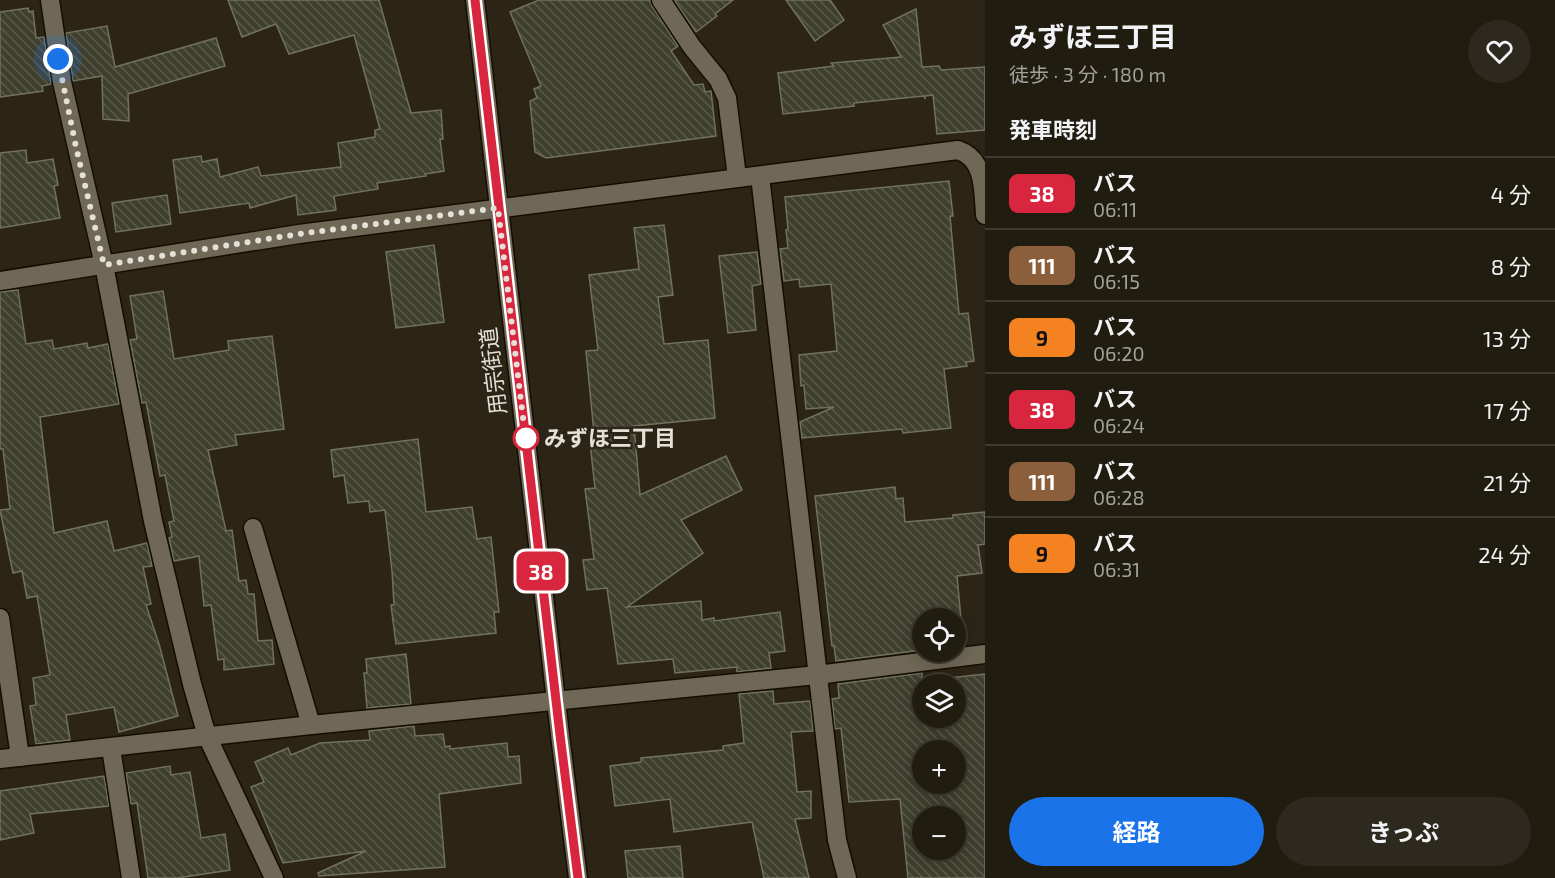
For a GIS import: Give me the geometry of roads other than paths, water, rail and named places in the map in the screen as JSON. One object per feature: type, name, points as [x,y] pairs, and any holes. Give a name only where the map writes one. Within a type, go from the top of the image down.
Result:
[{"type":"street","points":[[50,0],[62,82],[104,265],[153,521],[192,684],[207,736],[274,878]]},
{"type":"street","name":"用宗街道","points":[[475,0],[578,878]]},
{"type":"street","points":[[661,0],[692,47],[718,79],[728,98],[737,177]]},
{"type":"street","points":[[0,281],[299,234],[958,150],[969,154],[977,161],[982,176],[985,215]]},
{"type":"street","points":[[760,176],[837,840],[847,878]]},
{"type":"street","points":[[253,528],[311,725]]},
{"type":"street","points":[[0,618],[20,757]]},
{"type":"street","points":[[0,759],[311,725],[817,675],[985,654]]},
{"type":"street","points":[[111,748],[131,878]]},
{"type":"place","name":"みずほ三丁目","points":[[526,438]]}]
